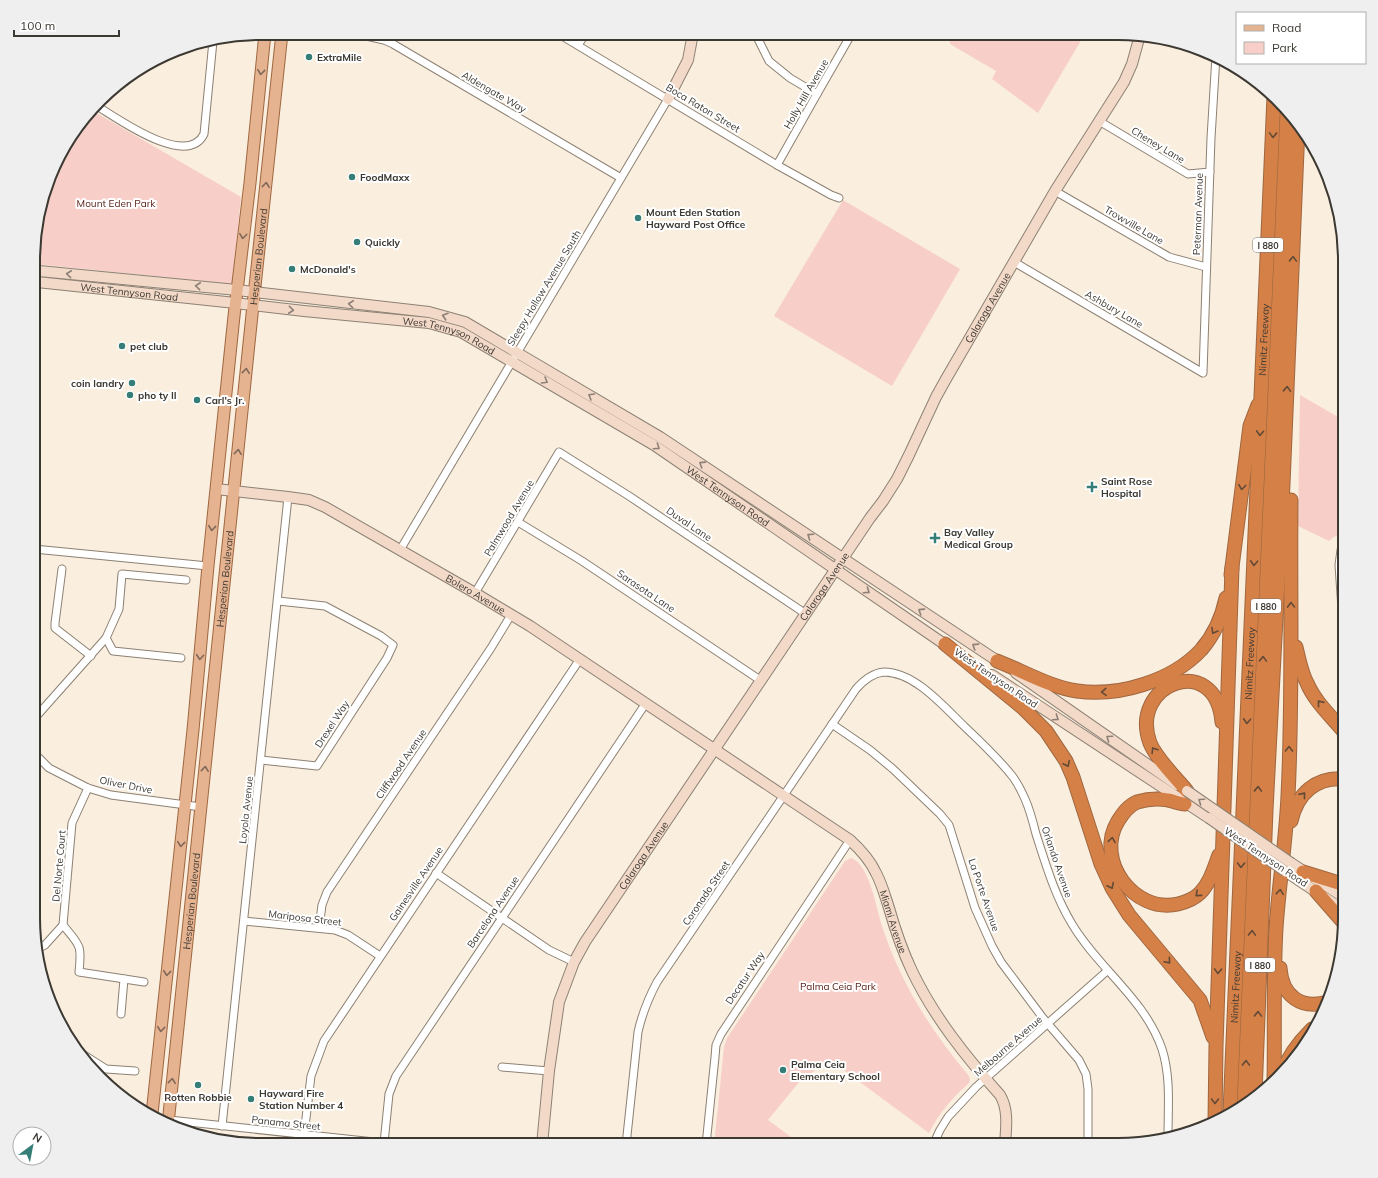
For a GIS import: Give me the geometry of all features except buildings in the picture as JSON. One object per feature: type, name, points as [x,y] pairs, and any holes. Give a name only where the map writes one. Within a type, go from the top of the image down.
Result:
[{"type":"highway","name":"Nimitz Freeway","points":[[1230,1108],[1274,104]]},
{"type":"highway","name":"I 880","points":[[1244,1098],[1287,118]]},
{"type":"highway","name":"I 880","points":[[1255,1090],[1266,810],[1284,484],[1298,133]]},
{"type":"highway","points":[[998,661],[1052,684],[1078,691],[1117,691],[1136,687],[1170,673],[1188,661],[1200,650],[1215,629],[1222,613],[1232,568],[1250,426],[1262,394]]},
{"type":"highway","points":[[1284,484],[1291,500],[1290,568],[1292,627],[1286,864]]},
{"type":"highway","points":[[1215,1115],[1222,848],[1232,568]]},
{"type":"highway","points":[[1292,627],[1300,665],[1307,684],[1317,700],[1338,725]]},
{"type":"highway","points":[[944,644],[1023,708],[1046,731],[1066,761],[1073,777],[1101,864],[1112,888],[1129,915],[1200,1000],[1216,1046]]},
{"type":"highway","points":[[1222,848],[1200,894],[1184,902],[1172,905],[1152,903],[1130,890],[1123,883],[1117,873],[1111,849],[1114,827],[1125,810],[1136,803],[1153,799],[1166,800],[1180,804],[1186,798],[1155,753],[1150,744],[1146,727],[1148,712],[1152,701],[1158,693],[1166,687],[1175,683],[1186,681],[1196,682],[1209,689],[1213,694],[1221,710],[1226,769]]},
{"type":"highway","points":[[1274,1074],[1276,927],[1293,811],[1303,794],[1312,786],[1323,781],[1338,778]]},
{"type":"highway","points":[[1303,872],[1338,883]]},
{"type":"highway","points":[[1316,891],[1338,916]]},
{"type":"highway","points":[[1276,927],[1280,976],[1286,989],[1295,998],[1303,1003],[1321,1003]]},
{"type":"highway","points":[[1292,1054],[1298,1045]]},
{"type":"main road","name":"Hesperian Boulevard","points":[[152,1110],[185,805],[216,489],[264,40]]},
{"type":"main road","name":"Hesperian Boulevard","points":[[166,1117],[201,808],[281,40]]},
{"type":"main road","points":[[668,99],[688,60],[692,40]]},
{"type":"main road","name":"Calaroga Avenue","points":[[543,1138],[556,1018],[559,1002],[574,962],[585,942],[760,680],[897,479],[946,379],[1056,191],[1120,89],[1130,69],[1139,41]]},
{"type":"main road","name":"West Tennyson Road","points":[[40,271],[237,290],[434,313],[465,322],[514,357],[654,445],[944,644],[1186,798],[1286,864],[1316,891],[1338,906]]},
{"type":"main road","name":"West Tennyson Road","points":[[40,282],[429,323],[461,332],[514,357],[660,437],[998,661],[1186,798],[1209,818],[1338,894]]},
{"type":"main road","name":"Bolero Avenue","points":[[216,489],[310,500],[325,507],[511,615],[580,659],[714,749]]},
{"type":"main road","name":"Miami Avenue","points":[[714,749],[850,840],[869,860],[877,874],[906,956],[930,1006],[950,1036],[1000,1094],[1004,1102],[1006,1109],[1005,1138]]},
{"type":"street","name":"Aldengate Way","points":[[384,40],[621,178]]},
{"type":"street","name":"Boca Raton Street","points":[[569,40],[777,165],[839,198]]},
{"type":"street","points":[[578,45],[581,40]]},
{"type":"street","points":[[758,40],[769,61],[790,78],[816,94]]},
{"type":"street","name":"Holly Hill Avenue","points":[[777,165],[848,40]]},
{"type":"street","points":[[100,108],[145,134],[167,144],[189,146],[198,142],[204,134],[213,45]]},
{"type":"street","name":"Peterman Avenue","points":[[1203,373],[1206,267],[1216,63]]},
{"type":"street","name":"Sleepy Hollow Avenue South","points":[[400,550],[668,99]]},
{"type":"street","name":"Cheney Lane","points":[[1099,121],[1188,174],[1210,172]]},
{"type":"street","name":"Trowville Lane","points":[[1056,191],[1169,257],[1206,267]]},
{"type":"street","name":"Ashbury Lane","points":[[1014,262],[1203,373]]},
{"type":"street","name":"Palmwood Avenue","points":[[475,593],[559,452]]},
{"type":"street","name":"Duval Lane","points":[[559,452],[629,496],[806,614]]},
{"type":"street","name":"Loyola Avenue","points":[[222,1126],[288,497]]},
{"type":"street","name":"Sarasota Lane","points":[[518,522],[582,561],[760,680]]},
{"type":"street","points":[[40,550],[208,566]]},
{"type":"street","points":[[62,569],[54,623],[56,628],[91,656]]},
{"type":"street","points":[[40,712],[106,638],[119,609],[122,574],[186,580]]},
{"type":"street","name":"Drexel Way","points":[[261,760],[317,766],[388,658],[393,644],[325,606],[278,600]]},
{"type":"street","name":"Cliffwood Avenue","points":[[319,928],[323,899],[327,892],[491,648],[511,615]]},
{"type":"street","points":[[106,638],[112,651],[181,658]]},
{"type":"street","name":"Gainesville Avenue","points":[[304,1135],[311,1076],[320,1048],[380,956],[580,659]]},
{"type":"street","name":"Orlando Avenue","points":[[866,678],[882,672],[892,673],[902,676],[916,684],[940,703],[995,756],[1014,779],[1026,800],[1052,883],[1060,903],[1072,925],[1088,948],[1138,1005],[1154,1030],[1162,1049],[1168,1076],[1168,1132]]},
{"type":"street","name":"Coronado Street","points":[[627,1138],[638,1032],[648,999],[657,982],[832,724],[856,689],[866,678]]},
{"type":"street","name":"Barcelona Avenue","points":[[385,1138],[389,1094],[396,1076],[646,703]]},
{"type":"street","name":"La Porte Avenue","points":[[832,724],[870,750],[893,769],[950,825],[975,908],[992,946],[1001,962],[1048,1024],[1079,1060],[1086,1074],[1088,1089],[1088,1138]]},
{"type":"street","name":"Oliver Drive","points":[[40,759],[49,768],[88,788],[110,794],[201,808]]},
{"type":"street","name":"Del Norte Court","points":[[63,925],[72,823],[88,788]]},
{"type":"street","name":"Decatur Way","points":[[707,1138],[716,1051],[721,1034],[850,840]]},
{"type":"street","points":[[436,873],[549,950],[574,962]]},
{"type":"street","name":"Mariposa Street","points":[[244,921],[334,930],[348,935],[380,956]]},
{"type":"street","points":[[42,947],[45,946],[63,925],[79,946],[81,956],[79,972],[144,982]]},
{"type":"street","name":"Melbourne Avenue","points":[[936,1138],[948,1117],[962,1101],[1107,971]]},
{"type":"street","points":[[120,1014],[124,979]]},
{"type":"street","points":[[94,1062],[106,1069],[135,1071]]},
{"type":"street","points":[[502,1067],[549,1071]]},
{"type":"street","name":"Panama Street","points":[[179,1122],[334,1138]]},
{"type":"green space","points":[[950,40],[1081,40],[1038,113],[992,79],[996,71],[950,44]]},
{"type":"green space","name":"Mount Eden Park","points":[[96,113],[241,197],[232,284],[40,265],[40,245],[44,217],[52,189],[69,150]]},
{"type":"green space","points":[[843,200],[960,269],[892,386],[774,316]]},
{"type":"green space","points":[[1300,395],[1338,417],[1338,536],[1329,541],[1298,526]]},
{"type":"green space","name":"Palma Ceia Park","points":[[851,858],[863,868],[871,886],[888,944],[906,984],[941,1041],[969,1076],[969,1083],[946,1106],[929,1133],[830,1060],[800,1081],[768,1120],[791,1138],[715,1138],[724,1047],[727,1038],[845,861]]},
{"type":"place","name":"ExtraMile","points":[[309,57]]},
{"type":"place","name":"FoodMaxx","points":[[352,177]]},
{"type":"place","name":"Mount Eden Station Hayward Post Office","points":[[638,218]]},
{"type":"place","name":"Quickly","points":[[357,242]]},
{"type":"place","name":"McDonald's","points":[[292,269]]},
{"type":"place","name":"pet club","points":[[122,346]]},
{"type":"place","name":"coin landry","points":[[132,383]]},
{"type":"place","name":"pho ty II","points":[[130,395]]},
{"type":"place","name":"Carl's Jr.","points":[[197,400]]},
{"type":"place","name":"Saint Rose Hospital","points":[[1092,487]]},
{"type":"place","name":"Bay Valley Medical Group","points":[[935,538]]},
{"type":"place","name":"Palma Ceia Elementary School","points":[[783,1070]]},
{"type":"place","name":"Rotten Robbie","points":[[198,1085]]},
{"type":"place","name":"Hayward Fire Station Number 4","points":[[251,1099]]}]
